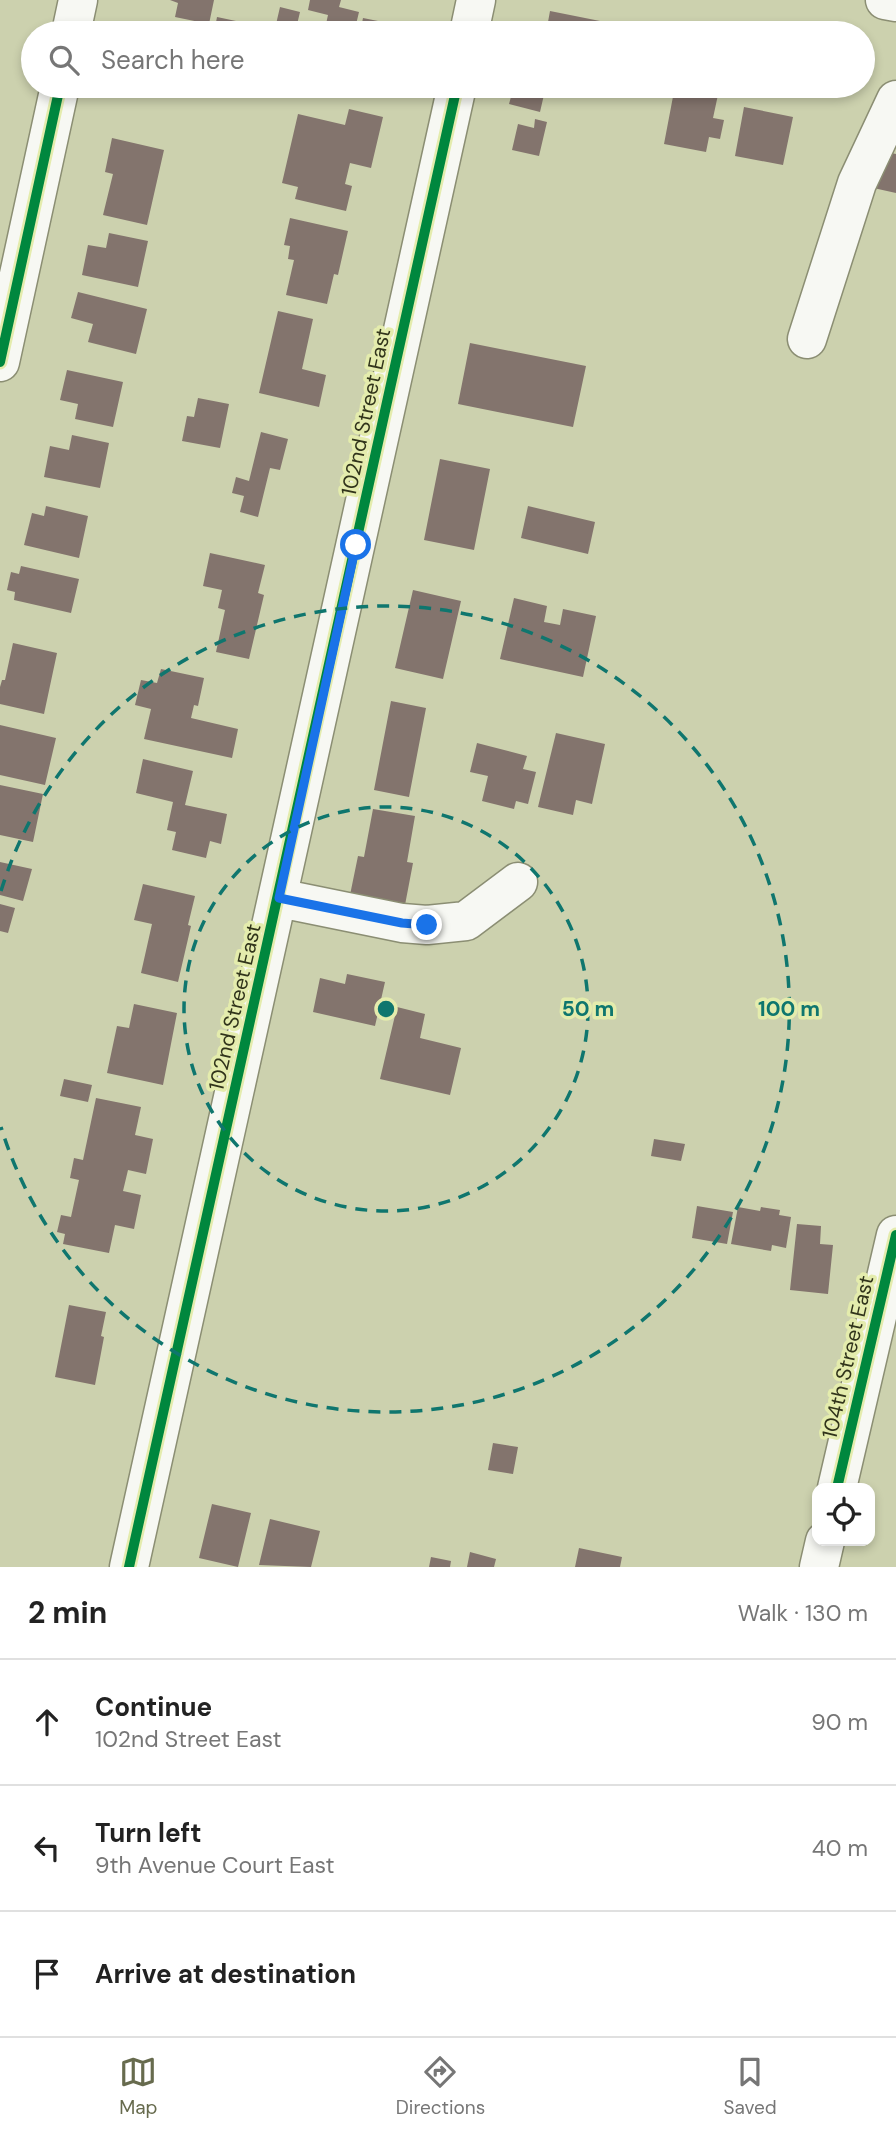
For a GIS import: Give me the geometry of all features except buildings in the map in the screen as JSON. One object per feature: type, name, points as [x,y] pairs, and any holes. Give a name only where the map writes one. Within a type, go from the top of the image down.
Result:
[{"type":"street","points":[[74,21],[78,0]]},
{"type":"street","points":[[472,21],[476,0]]},
{"type":"street","points":[[885,0],[896,2]]},
{"type":"street","points":[[0,362],[57,98]]},
{"type":"street","name":"102nd Street East","points":[[129,1567],[454,98]]},
{"type":"street","points":[[807,339],[857,183],[896,100]]},
{"type":"street","points":[[279,898],[402,923],[427,925],[466,921],[518,882]]},
{"type":"street","name":"104th Street East","points":[[838,1483],[896,1235]]},
{"type":"street","points":[[819,1567],[824,1546]]},
{"type":"cycle path","points":[[0,362],[57,98]]},
{"type":"cycle path","points":[[129,1567],[454,98]]},
{"type":"cycle path","points":[[838,1483],[896,1235]]},
{"type":"route","points":[[356,545],[279,898],[402,923],[427,925]]}]
